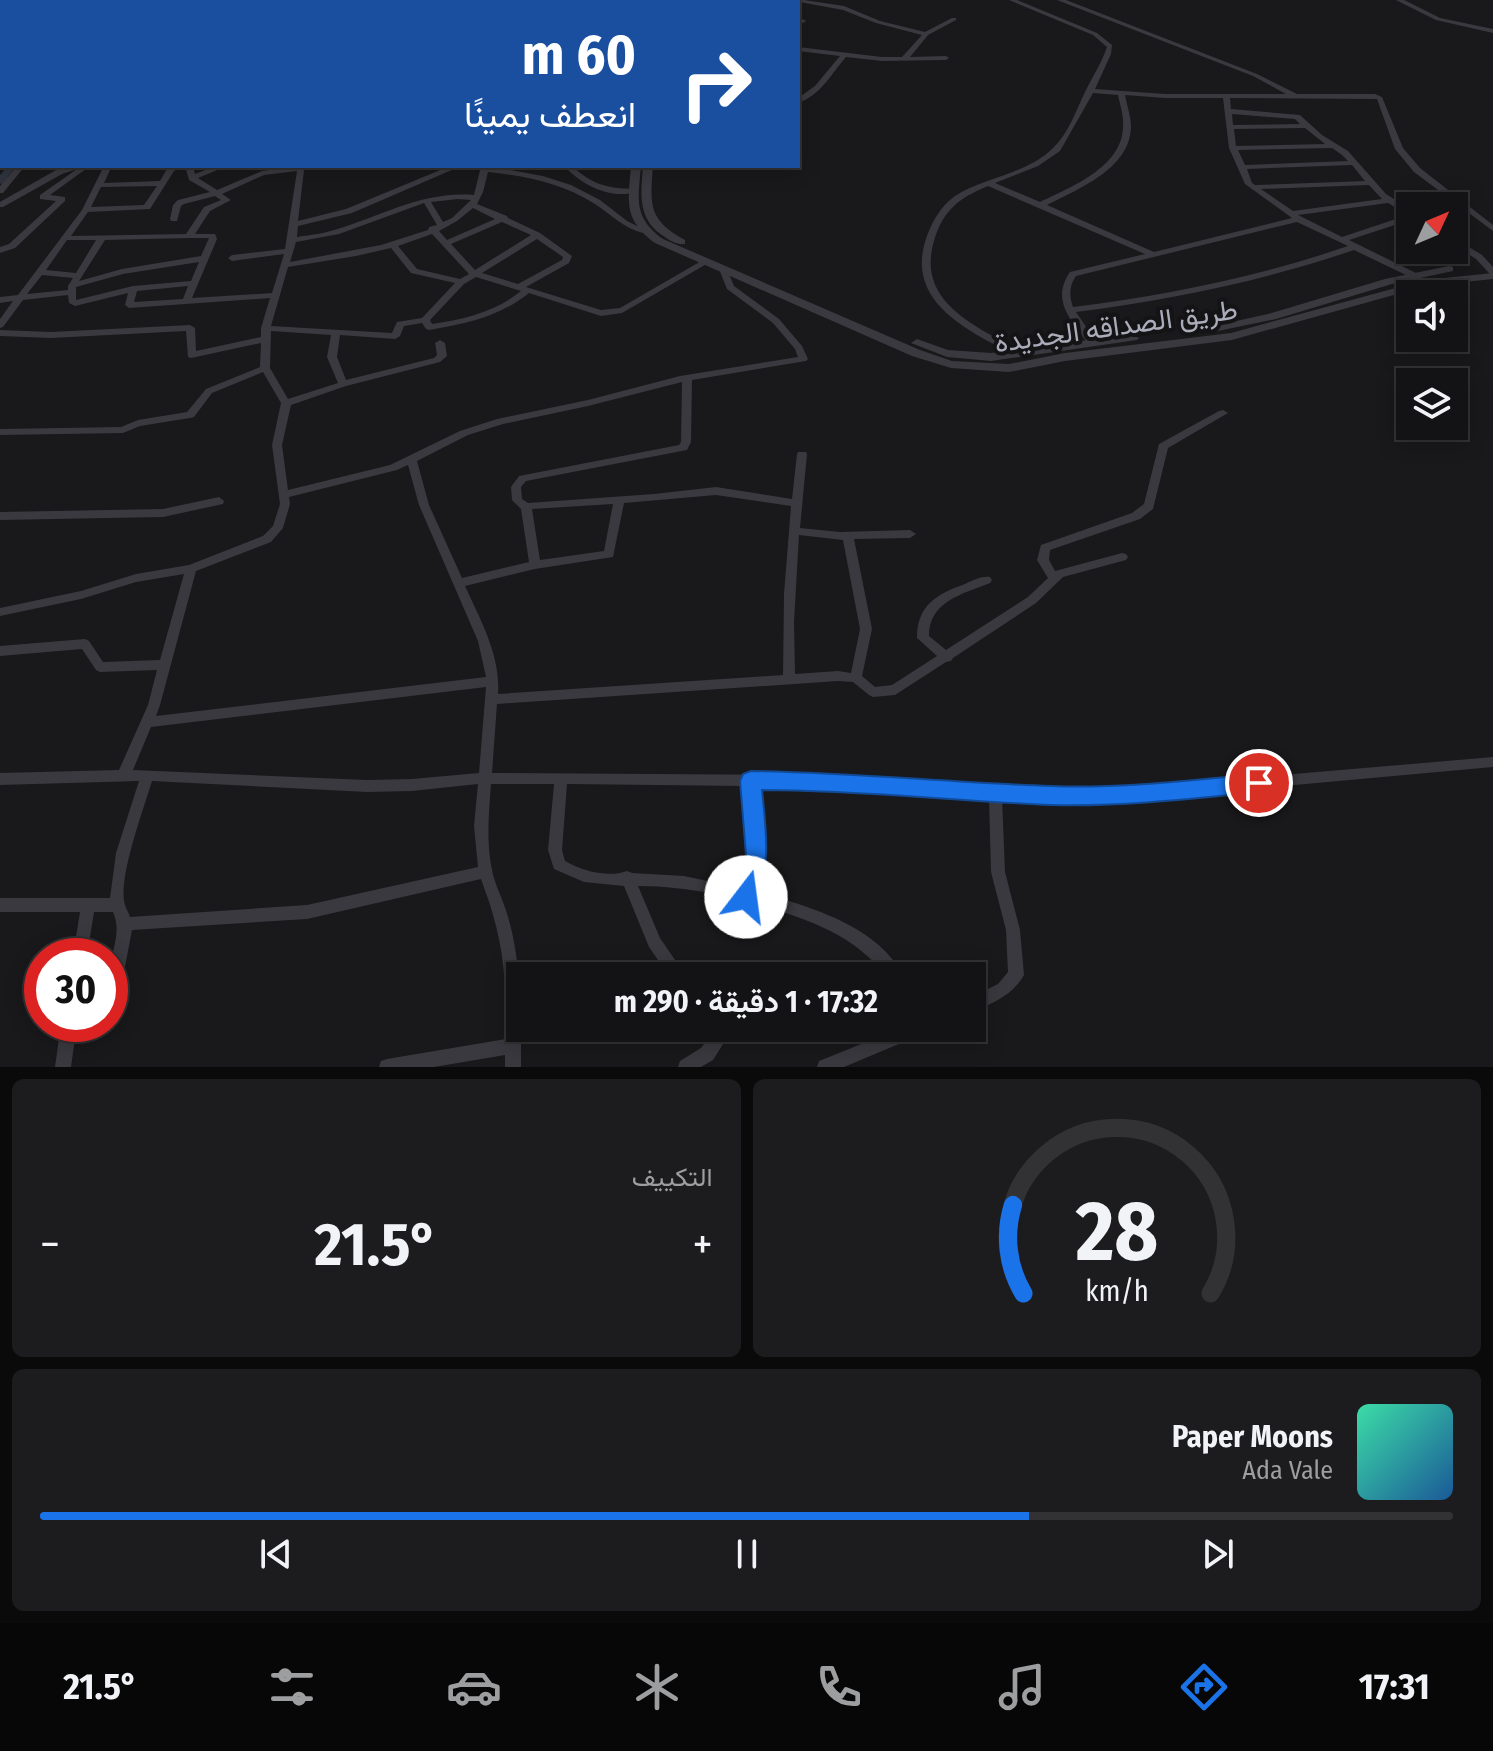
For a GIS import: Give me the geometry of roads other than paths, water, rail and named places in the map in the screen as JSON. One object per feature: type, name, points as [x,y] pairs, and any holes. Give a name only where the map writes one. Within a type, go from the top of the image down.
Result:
[{"type":"street","points":[[1012,0],[1106,40],[1110,52],[1060,147],[1026,168],[956,198],[941,215],[928,244],[923,272],[944,306],[963,322],[1034,363]]},
{"type":"street","points":[[1060,0],[1255,75],[1295,96]]},
{"type":"street","points":[[1399,0],[1438,19],[1493,31]]},
{"type":"street","points":[[807,1],[844,8],[878,22],[926,34]]},
{"type":"street","points":[[904,59],[926,34],[954,19]]},
{"type":"street","points":[[800,49],[904,59],[946,58]]},
{"type":"street","points":[[800,100],[812,93],[844,55]]},
{"type":"street","points":[[1089,91],[1378,97],[1399,149],[1417,170],[1493,229]]},
{"type":"street","points":[[1041,205],[1093,179],[1121,149],[1127,127],[1121,94]]},
{"type":"street","points":[[1226,96],[1233,148],[1240,167],[1254,187],[1294,216],[1420,280]]},
{"type":"street","points":[[1227,111],[1292,115],[1354,163],[1396,204]]},
{"type":"street","points":[[1229,127],[1307,126]]},
{"type":"street","points":[[1233,148],[1334,146]]},
{"type":"street","points":[[1240,167],[1354,163]]},
{"type":"street","points":[[0,191],[19,168]]},
{"type":"street","points":[[0,205],[59,172],[72,168]]},
{"type":"street","points":[[0,250],[12,246],[62,199],[43,197],[83,168]]},
{"type":"street","points":[[0,325],[16,300],[67,238],[86,210],[107,168]]},
{"type":"street","points":[[86,210],[147,207],[174,168]]},
{"type":"street","points":[[189,236],[207,209],[227,200],[192,178],[190,168]]},
{"type":"street","points":[[192,178],[218,168]]},
{"type":"street","points":[[174,219],[178,203],[217,193],[262,173],[290,168]]},
{"type":"street","points":[[0,612],[54,602],[136,578],[191,569],[267,539],[278,528],[283,514],[284,495],[277,445],[286,403],[265,368],[265,334],[290,246],[301,168]]},
{"type":"street","points":[[293,225],[338,215],[452,168]]},
{"type":"street","points":[[284,265],[352,255],[393,245],[436,227],[474,201],[485,168],[555,179],[599,204],[627,226],[643,231]]},
{"type":"street","points":[[570,168],[601,190],[634,191]]},
{"type":"street","points":[[636,168],[634,217],[643,231]]},
{"type":"street","name":"طريق الصداقه الجديدة","points":[[648,168],[645,206],[648,218],[673,238],[723,269],[933,359],[990,368],[1009,368],[1094,348],[1251,322],[1413,275],[1449,269],[1492,271]]},
{"type":"street","points":[[99,185],[163,183]]},
{"type":"street","points":[[988,183],[1153,254]]},
{"type":"street","points":[[1254,187],[1371,183]]},
{"type":"street","points":[[232,258],[290,246],[426,200],[454,195],[474,201],[537,235],[568,258],[522,290],[504,310],[480,318],[429,327],[425,320]]},
{"type":"street","points":[[426,200],[446,243],[473,273],[522,290],[609,313],[622,310],[710,259]]},
{"type":"street","points":[[1094,348],[1070,310],[1064,290],[1073,274],[1294,216],[1390,200]]},
{"type":"street","points":[[446,243],[504,218]]},
{"type":"street","points":[[1480,218],[1493,218]]},
{"type":"street","points":[[1342,240],[1396,220]]},
{"type":"street","name":"طريق الصداقه الجديدة","points":[[643,231],[927,347],[969,356],[1246,333],[1396,291]]},
{"type":"street","points":[[0,333],[51,335],[190,328],[191,355],[265,334],[336,333],[392,337],[397,335],[403,323],[425,320],[473,273],[537,235]]},
{"type":"street","points":[[67,238],[213,236],[187,300]]},
{"type":"street","points":[[102,238],[73,285],[72,301],[75,303],[133,289],[195,283]]},
{"type":"street","points":[[393,245],[414,271],[461,282]]},
{"type":"street","points":[[1070,310],[1202,292],[1301,266],[1354,247]]},
{"type":"street","points":[[1468,252],[1492,271]]},
{"type":"street","points":[[0,300],[16,300],[122,272],[205,258]]},
{"type":"street","points":[[284,495],[316,490],[393,468],[464,433],[501,421],[687,378],[804,358],[776,321],[730,287],[723,269]]},
{"type":"street","name":"طريق الصداقه الجديدة","points":[[1442,280],[1492,271]]},
{"type":"street","points":[[40,272],[73,285]]},
{"type":"street","points":[[133,289],[129,305],[275,295]]},
{"type":"street","points":[[336,333],[332,357],[343,384]]},
{"type":"street","points":[[286,403],[343,384],[437,360],[442,356],[440,343]]},
{"type":"street","points":[[0,432],[123,430],[138,423],[190,415],[209,391],[265,368]]},
{"type":"street","points":[[687,378],[686,442],[683,448],[523,478],[516,487],[517,500],[526,507],[716,491],[796,503]]},
{"type":"street","points":[[1054,578],[1043,560],[1045,548],[1142,511],[1153,500],[1163,446],[1223,413]]},
{"type":"street","points":[[789,679],[787,627],[802,454]]},
{"type":"street","points":[[411,459],[424,505],[484,641],[493,681],[481,826],[485,872],[501,916],[510,958],[513,1067]]},
{"type":"street","points":[[0,516],[163,513],[219,501]]},
{"type":"street","points":[[459,583],[535,565],[609,554],[619,501]]},
{"type":"street","points":[[526,507],[535,565]]},
{"type":"street","points":[[793,531],[848,537],[910,534]]},
{"type":"street","points":[[848,537],[866,629],[856,678]]},
{"type":"street","points":[[492,699],[789,679],[856,678],[873,692],[884,693],[895,690],[947,658],[1032,600],[1054,578],[1072,569],[1122,557]]},
{"type":"street","points":[[124,775],[148,722],[191,569]]},
{"type":"street","points":[[947,658],[923,638],[922,629],[929,613],[938,600],[986,580]]},
{"type":"street","points":[[0,651],[85,644],[100,667],[163,665]]},
{"type":"street","points":[[148,722],[493,681]]},
{"type":"street","points":[[0,779],[147,775],[367,786],[484,778],[818,781],[1053,796],[1146,794],[1493,762]]},
{"type":"street","points":[[122,938],[123,915],[117,905],[128,836],[147,775]]},
{"type":"street","points":[[561,778],[555,850],[559,865],[569,872],[592,878],[671,880],[746,897],[832,923],[883,962]]},
{"type":"street","points":[[746,897],[757,855],[751,781]]},
{"type":"street","points":[[986,998],[1003,989],[1016,975],[1013,930],[998,872],[995,791]]},
{"type":"street","points":[[124,924],[307,912],[485,872]]},
{"type":"street","points":[[627,877],[654,942],[668,962]]},
{"type":"street","points":[[0,905],[117,905]]},
{"type":"street","points":[[83,938],[88,907]]},
{"type":"street","points":[[63,1067],[66,1042]]},
{"type":"street","points":[[686,1067],[717,1042]]},
{"type":"street","points":[[825,1067],[886,1042]]},
{"type":"street","points":[[387,1067],[513,1046]]},
{"type":"waterway","points":[[0,181],[10,168]]}]
